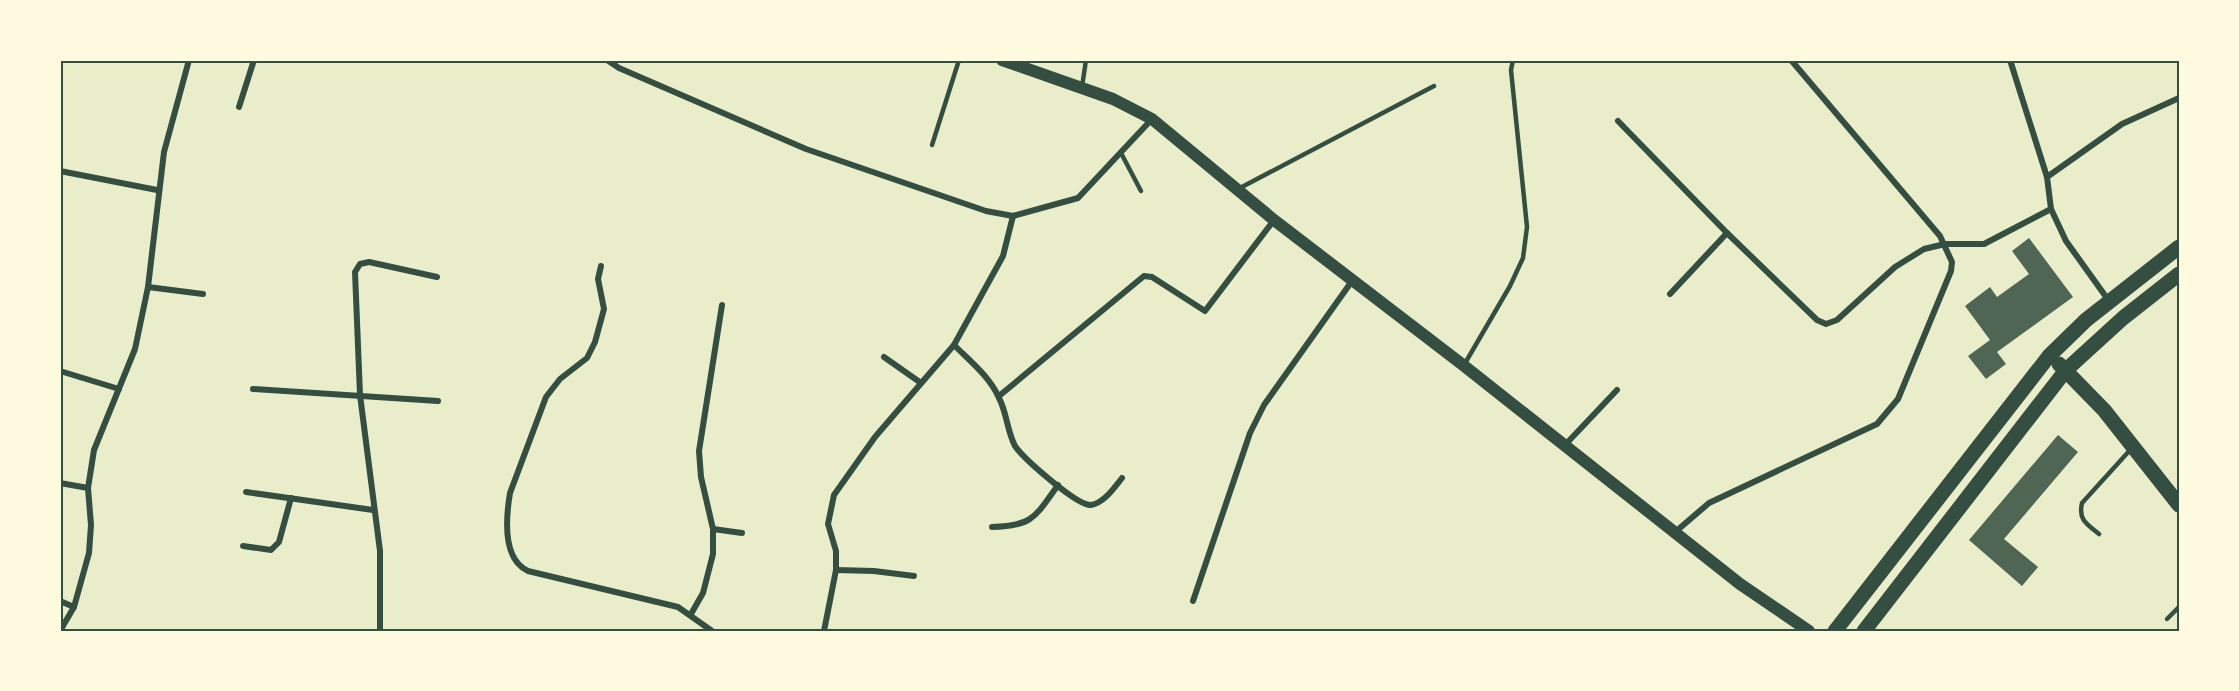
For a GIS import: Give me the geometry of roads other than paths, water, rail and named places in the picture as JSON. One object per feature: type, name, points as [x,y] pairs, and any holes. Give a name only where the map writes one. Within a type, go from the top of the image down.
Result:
[{"type":"main road","points":[[1002,60],[1082,87],[1130,106],[1152,119],[1274,220],[1463,365],[1674,533],[1740,584],[1809,631]]},
{"type":"main road","points":[[1835,631],[2049,356],[2109,301],[2179,247]]},
{"type":"main road","points":[[1864,631],[2066,370],[2123,318],[2179,274]]},
{"type":"main road","points":[[2049,356],[2066,370],[2104,410],[2171,491],[2179,506]]},
{"type":"street","points":[[60,631],[74,607],[89,553],[91,525],[88,488],[94,450],[135,349],[148,286],[157,190],[171,121],[189,60]]},
{"type":"street","points":[[239,107],[254,60]]},
{"type":"street","points":[[607,60],[619,68],[806,148],[986,211],[1013,216],[1078,198],[1152,119]]},
{"type":"street","points":[[1674,533],[1709,503],[1877,424],[1898,399],[1951,271],[1952,262],[1946,244],[1791,60]]},
{"type":"street","points":[[2010,60],[2047,177],[2051,209],[2066,241],[2109,301]]},
{"type":"street","points":[[2047,177],[2122,124],[2179,98]]},
{"type":"street","points":[[1618,121],[1727,233],[1817,320],[1826,324],[1837,320],[1910,256],[1924,249],[1946,244],[1984,244],[2051,209]]},
{"type":"street","points":[[60,171],[157,190]]},
{"type":"street","points":[[824,631],[836,570],[836,551],[828,524],[834,495],[875,437],[954,345],[1003,256],[1013,216]]},
{"type":"street","points":[[999,396],[1135,281],[1144,276],[1152,278],[1205,311],[1274,220]]},
{"type":"street","points":[[1670,294],[1727,233]]},
{"type":"street","points":[[380,631],[381,573],[360,395],[356,272],[360,264],[369,262],[437,276]]},
{"type":"street","points":[[601,266],[598,279],[604,309],[595,342],[587,358],[560,379],[546,397],[510,493],[508,509],[511,554],[520,568],[528,571],[678,607],[712,631]]},
{"type":"street","points":[[1193,601],[1250,433],[1264,405],[1352,281]]},
{"type":"street","points":[[148,286],[203,294]]},
{"type":"street","points":[[691,614],[703,593],[710,574],[713,554],[713,528],[699,452],[722,305]]},
{"type":"street","points":[[954,345],[999,396],[1016,448],[1058,485],[1084,504],[1093,505],[1102,500],[1122,478]]},
{"type":"street","points":[[884,357],[921,383]]},
{"type":"street","points":[[60,371],[120,389]]},
{"type":"street","points":[[253,389],[438,401]]},
{"type":"street","points":[[1565,446],[1617,390]]},
{"type":"street","points":[[60,483],[88,488]]},
{"type":"street","points":[[992,527],[1017,526],[1031,519],[1058,485]]},
{"type":"street","points":[[246,492],[374,510]]},
{"type":"street","points":[[243,546],[271,550],[279,542],[291,498]]},
{"type":"street","points":[[713,528],[742,533]]},
{"type":"street","points":[[836,570],[874,571],[914,576]]},
{"type":"street","points":[[60,601],[74,607]]},
{"type":"lane","points":[[932,145],[959,60]]},
{"type":"lane","points":[[1082,87],[1086,60]]},
{"type":"lane","points":[[1463,365],[1510,286],[1523,258],[1527,226],[1511,70],[1513,60]]},
{"type":"lane","points":[[1238,189],[1434,86]]},
{"type":"lane","points":[[1121,153],[1141,191]]},
{"type":"lane","points":[[2099,534],[2084,522],[2080,514],[2082,503],[2133,447]]},
{"type":"lane","points":[[2167,619],[2179,606]]}]
